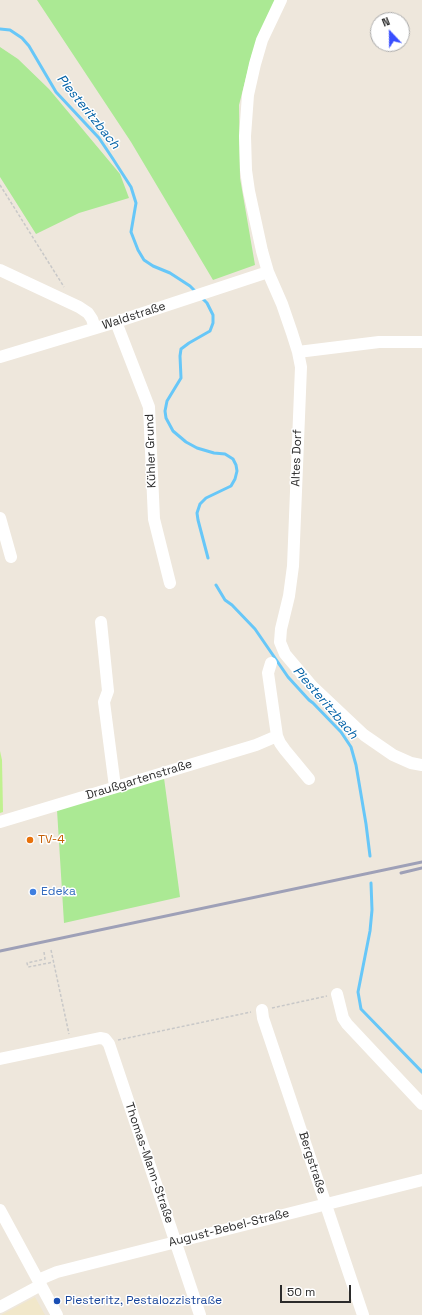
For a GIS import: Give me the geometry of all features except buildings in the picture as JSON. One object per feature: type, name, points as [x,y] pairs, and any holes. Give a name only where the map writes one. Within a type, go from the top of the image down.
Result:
[{"type":"street","name":"Altes Dorf","points":[[281,0],[258,51],[248,95],[246,113],[246,170],[248,191],[268,272],[282,304],[298,352],[301,374],[294,551],[289,596],[280,636],[282,648],[312,686],[364,734],[393,755],[412,763],[422,764]]},
{"type":"street","points":[[0,270],[66,300],[88,313],[95,328]]},
{"type":"street","name":"Waldstraße","points":[[0,357],[116,322],[268,272]]},
{"type":"street","name":"Kühler Grund","points":[[116,322],[149,407],[154,520],[170,583]]},
{"type":"street","points":[[298,352],[379,342],[422,342]]},
{"type":"street","points":[[0,518],[11,557]]},
{"type":"street","points":[[101,622],[108,691],[104,702],[115,787]]},
{"type":"street","points":[[271,663],[268,673],[277,736],[285,750],[309,778]]},
{"type":"street","name":"Draußgartenstraße","points":[[0,822],[256,745],[277,736]]},
{"type":"street","points":[[337,994],[343,1018],[347,1024],[422,1104]]},
{"type":"street","name":"Bergstraße","points":[[262,1010],[263,1018],[363,1315]]},
{"type":"street","points":[[0,1059],[71,1044],[104,1041]]},
{"type":"street","name":"Thomas-Mann-Straße","points":[[104,1041],[176,1242],[200,1315]]},
{"type":"street","name":"August-Bebel-Straße","points":[[0,1307],[57,1272],[422,1180]]},
{"type":"street","points":[[0,1210],[57,1315]]},
{"type":"path","points":[[0,186],[62,283],[67,296],[66,300]]},
{"type":"path","points":[[51,950],[71,1044]]},
{"type":"path","points":[[44,952],[45,959],[27,963],[28,967],[54,962]]},
{"type":"path","points":[[104,1041],[121,1039],[337,994]]},
{"type":"shaded area","points":[[35,1297],[45,1315],[1,1315]]},
{"type":"green space","points":[[37,0],[275,0],[252,54],[239,105],[240,178],[255,265],[213,280],[131,142]]},
{"type":"green space","points":[[0,47],[18,59],[49,89],[120,174],[129,198],[79,213],[36,234],[0,177]]},
{"type":"green space","points":[[0,751],[2,760],[3,812],[0,813]]},
{"type":"green space","points":[[164,778],[180,897],[64,923],[57,810]]},
{"type":"waterway","name":"Piesteritzbach","points":[[0,29],[10,30],[22,38],[29,46],[56,92],[99,138],[131,187],[136,203],[131,232],[138,250],[144,260],[153,266],[170,273],[190,286],[197,293]]},
{"type":"waterway","name":"Piesteritzbach","points":[[201,297],[207,303],[213,315],[213,323],[210,331],[181,349],[181,378],[167,401],[165,411],[166,418],[173,431],[186,442],[197,448],[214,453],[225,454],[233,459],[236,465],[237,471],[231,486],[206,498],[200,504],[197,513],[208,558]]},
{"type":"waterway","name":"Piesteritzbach","points":[[216,585],[225,600],[232,605],[255,629],[288,677],[341,732],[351,747],[356,765],[370,856]]},
{"type":"waterway","name":"Piesteritzbach","points":[[371,883],[372,910],[370,931],[358,992],[361,1009],[422,1072]]},
{"type":"railway","points":[[0,951],[422,862]]},
{"type":"railway","points":[[401,873],[422,868]]},
{"type":"place","name":"TV-4","points":[[30,840]]},
{"type":"place","name":"Edeka","points":[[33,892]]},
{"type":"place","name":"Piesteritz, Pestalozzistraße","points":[[57,1301]]}]
